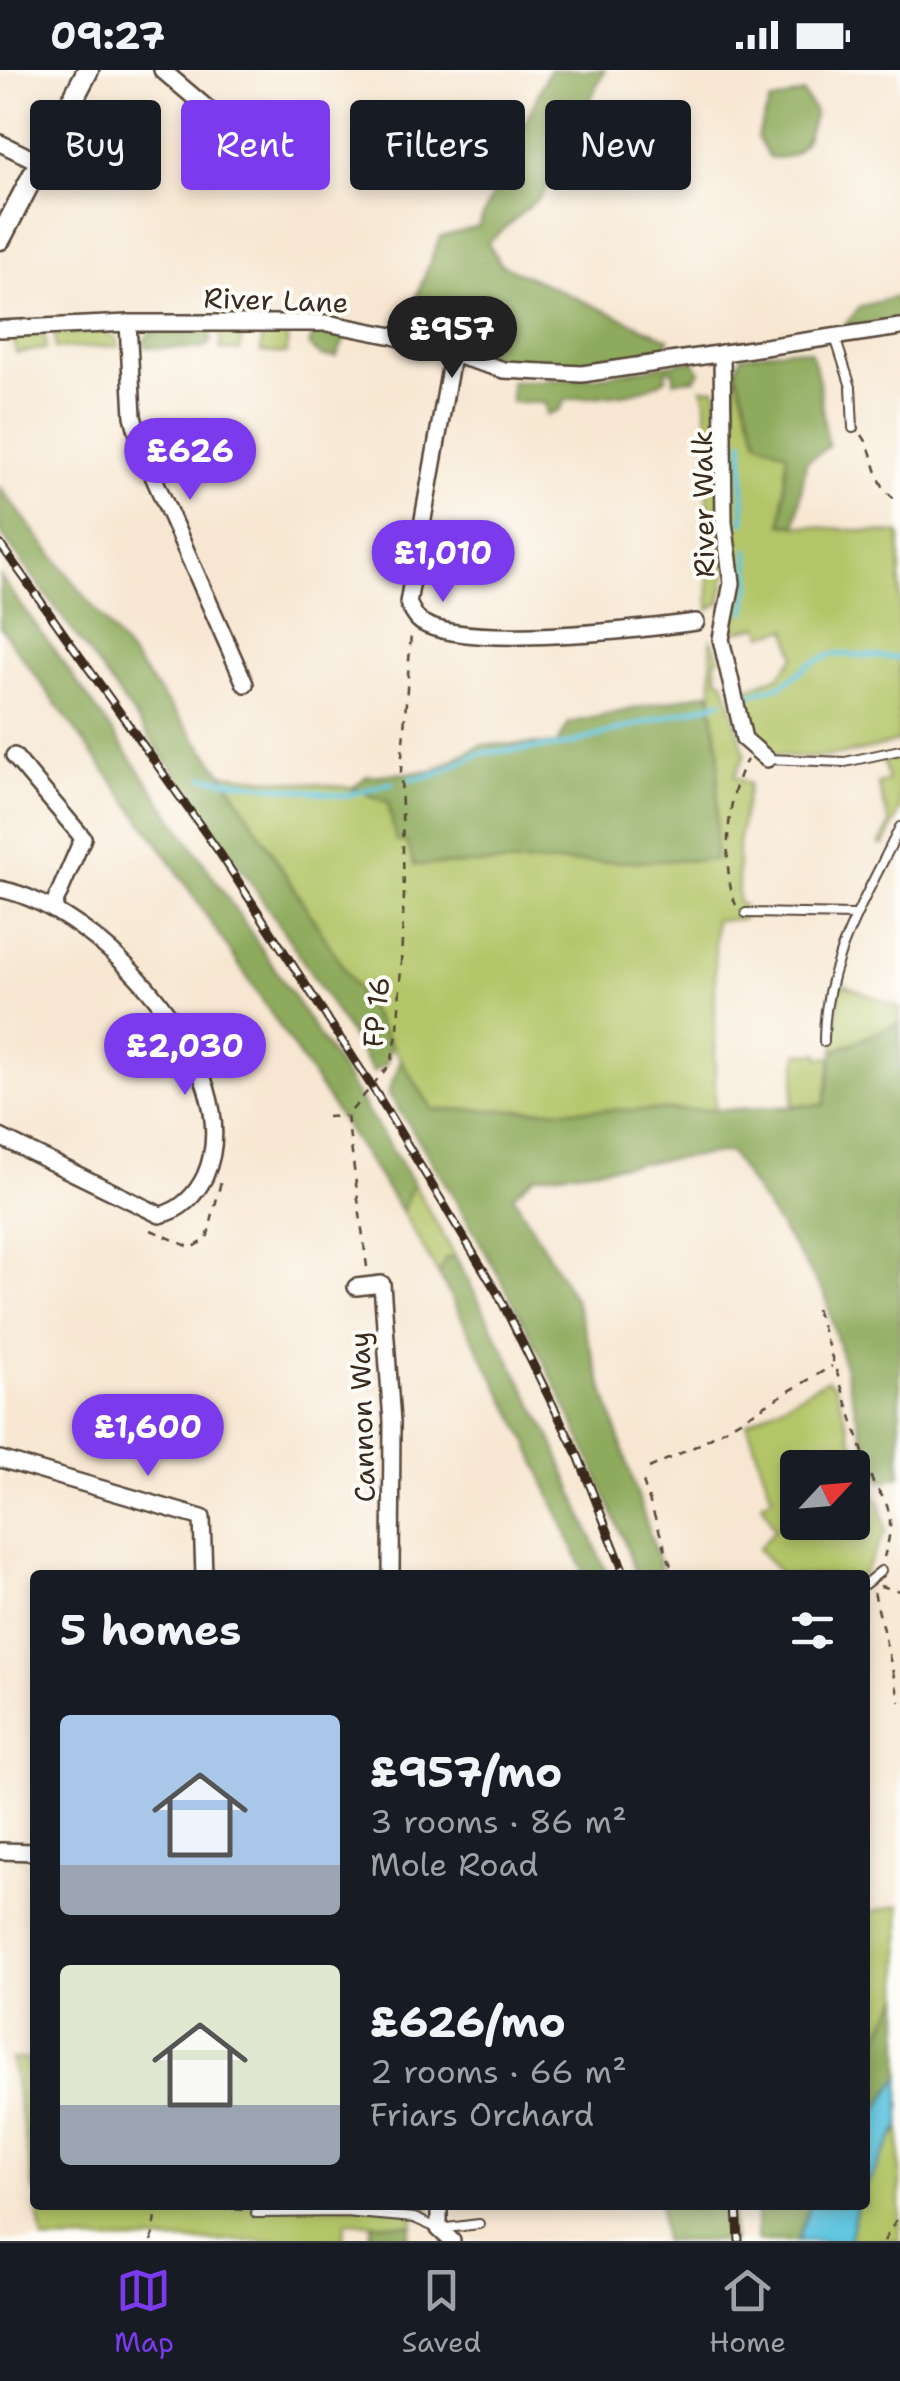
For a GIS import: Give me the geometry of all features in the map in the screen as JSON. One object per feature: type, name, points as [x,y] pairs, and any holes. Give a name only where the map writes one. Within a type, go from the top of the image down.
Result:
[{"type":"street","points":[[73,100],[88,70]]},
{"type":"street","points":[[162,70],[197,100]]},
{"type":"street","points":[[0,143],[30,158]]},
{"type":"street","points":[[0,240],[30,184]]},
{"type":"street","points":[[128,323],[133,416],[142,451],[246,684]]},
{"type":"street","name":"River Lane","points":[[0,329],[128,323],[327,324],[393,336],[452,357],[534,374],[582,374],[900,327]]},
{"type":"street","name":"River Walk","points":[[722,354],[726,399],[724,522],[732,583],[721,619],[720,639],[744,738],[760,755]]},
{"type":"street","points":[[452,357],[408,603],[417,618],[432,626],[514,636],[696,622]]},
{"type":"street","points":[[14,756],[82,838],[53,907]]},
{"type":"street","points":[[0,889],[53,907],[127,965],[181,1036],[210,1105],[212,1152],[193,1194],[171,1213],[160,1215],[0,1137]]},
{"type":"street","name":"Cannon Way","points":[[362,1286],[382,1284],[384,1304],[392,1422],[387,1570]]},
{"type":"street","points":[[0,1459],[202,1518],[204,1570]]},
{"type":"street","points":[[0,1852],[30,1852]]},
{"type":"street","points":[[439,2210],[439,2229],[452,2241]]},
{"type":"lane","points":[[835,337],[850,387],[853,428]]},
{"type":"lane","points":[[760,755],[845,762],[900,750]]},
{"type":"lane","points":[[824,1042],[824,1018],[836,963],[854,915],[900,827]]},
{"type":"lane","points":[[746,913],[854,915]]},
{"type":"lane","points":[[870,1580],[880,1571]]},
{"type":"lane","points":[[256,2213],[414,2218],[439,2229],[479,2224]]},
{"type":"path","points":[[853,428],[866,438],[875,472],[891,498],[900,502]]},
{"type":"path","name":"FP 16","points":[[347,1116],[391,1062],[398,1031],[404,894],[401,770],[408,641],[417,618]]},
{"type":"path","points":[[746,913],[734,904],[726,878],[730,793],[760,755]]},
{"type":"path","points":[[327,1117],[347,1116],[362,1286]]},
{"type":"path","points":[[142,1224],[167,1241],[192,1248],[207,1239],[223,1175]]},
{"type":"path","points":[[816,1309],[874,1486],[890,1512],[892,1528],[880,1571]]},
{"type":"path","points":[[649,1468],[696,1446],[834,1365]]},
{"type":"path","points":[[643,1482],[672,1570]]},
{"type":"path","points":[[870,1583],[900,1591]]},
{"type":"path","points":[[870,1590],[900,1702]]},
{"type":"path","points":[[152,2241],[157,2210]]},
{"type":"path","points":[[243,2210],[256,2213]]},
{"type":"path","points":[[884,2241],[900,2213]]},
{"type":"green space","points":[[549,70],[605,70],[590,100],[545,100],[545,190],[488,243],[500,264],[669,339],[663,354],[579,368],[519,366],[412,334],[406,323],[440,237],[478,227],[495,190],[525,190],[525,123]]},
{"type":"green space","points":[[803,93],[815,112],[806,139],[789,156],[769,157],[757,137],[770,102]]},
{"type":"green space","points":[[900,296],[900,319],[843,327],[861,306]]},
{"type":"green space","points":[[207,326],[210,343],[202,349],[146,347],[144,341],[154,327]]},
{"type":"green space","points":[[219,328],[242,328],[240,351],[221,350]]},
{"type":"green space","points":[[315,328],[340,330],[345,339],[336,357],[322,356],[309,346]]},
{"type":"green space","points":[[262,329],[287,331],[287,354],[261,352]]},
{"type":"green space","points":[[104,331],[117,339],[119,346],[55,349],[55,334]]},
{"type":"green space","points":[[45,334],[46,349],[16,353],[13,336]]},
{"type":"green space","points":[[789,349],[810,351],[829,446],[806,462],[796,525],[782,524],[787,453],[758,440],[736,370],[742,356]]},
{"type":"green space","points":[[694,360],[700,372],[695,379],[674,381],[673,370],[666,370],[666,379],[654,386],[630,393],[566,400],[559,410],[547,415],[545,403],[511,402],[511,382],[597,377]]},
{"type":"green space","points":[[736,370],[750,417],[787,453],[782,524],[900,534],[899,741],[831,756],[794,758],[765,749],[752,731],[740,691],[779,676],[795,656],[787,629],[763,635],[760,626],[730,633],[741,580],[731,519]]},
{"type":"green space","points":[[702,388],[716,389],[726,573],[720,603],[709,609],[706,401]]},
{"type":"green space","points":[[0,487],[223,774],[391,1045],[387,1063],[373,1072],[239,865],[0,532]]},
{"type":"green space","points":[[0,576],[212,875],[364,1105],[413,1183],[402,1212],[163,850],[0,627]]},
{"type":"green space","points":[[711,638],[719,657],[715,662],[718,678],[725,683],[745,755],[734,776],[749,784],[738,844],[738,903],[743,905],[743,919],[715,920],[715,1110],[432,1110],[223,774],[352,788],[388,802],[396,840],[714,860],[717,804]]},
{"type":"green space","points":[[710,692],[719,751],[715,860],[414,865],[407,843],[396,841],[388,802],[352,788],[367,776],[433,771],[481,745],[557,744],[569,723]]},
{"type":"green space","points":[[894,758],[900,762],[900,811],[884,845],[879,845],[890,825],[878,784],[888,780],[883,761]]},
{"type":"green space","points":[[840,983],[900,1008],[900,1023],[834,1051]]},
{"type":"green space","points":[[900,1023],[900,1476],[882,1482],[861,1431],[825,1294],[729,1152],[535,1176],[513,1195],[575,1300],[661,1570],[635,1570],[586,1450],[526,1327],[460,1207],[388,1093],[401,1060],[433,1110],[715,1110],[824,1105],[834,1051]]},
{"type":"green space","points":[[819,1053],[820,1058],[832,1057],[824,1105],[792,1105],[798,1054]]},
{"type":"green space","points":[[413,1183],[455,1256],[445,1259],[439,1275],[402,1212]]},
{"type":"green space","points":[[455,1256],[551,1438],[605,1570],[583,1570],[527,1441],[439,1275],[445,1259]]},
{"type":"green space","points":[[827,1380],[835,1386],[855,1450],[780,1450],[780,1540],[870,1540],[870,1492],[880,1503],[886,1531],[866,1570],[777,1570],[758,1549],[775,1529],[762,1503],[772,1497],[747,1423]]},
{"type":"green space","points":[[900,1905],[900,1997],[870,2050],[870,1913]]},
{"type":"green space","points":[[900,1997],[900,2076],[870,2121],[870,2050]]},
{"type":"green space","points":[[11,2059],[30,2059],[30,2167]]},
{"type":"green space","points":[[900,2126],[900,2241],[849,2241],[856,2210],[870,2210],[870,2179]]},
{"type":"green space","points":[[38,2210],[428,2210],[414,2212],[413,2225],[346,2222],[343,2241],[43,2241]]},
{"type":"green space","points":[[660,2210],[732,2210],[733,2241],[663,2241]]},
{"type":"green space","points":[[757,2210],[808,2210],[797,2241],[757,2241]]},
{"type":"green space","points":[[372,2223],[413,2225],[406,2241],[369,2241]]},
{"type":"water","points":[[900,2076],[900,2126],[870,2179],[870,2121]]},
{"type":"water","points":[[808,2210],[856,2210],[849,2241],[797,2241]]},
{"type":"waterway","points":[[743,441],[744,523]]},
{"type":"waterway","points":[[745,612],[751,582],[748,550]]},
{"type":"waterway","points":[[750,694],[782,685],[811,663],[834,654],[900,658]]},
{"type":"waterway","points":[[410,779],[432,776],[481,753],[561,746],[722,701]]},
{"type":"waterway","points":[[204,777],[345,796],[392,783]]},
{"type":"railway","points":[[0,544],[219,852],[378,1096],[498,1294],[579,1458],[623,1570]]},
{"type":"railway","points":[[737,2210],[739,2241]]}]
